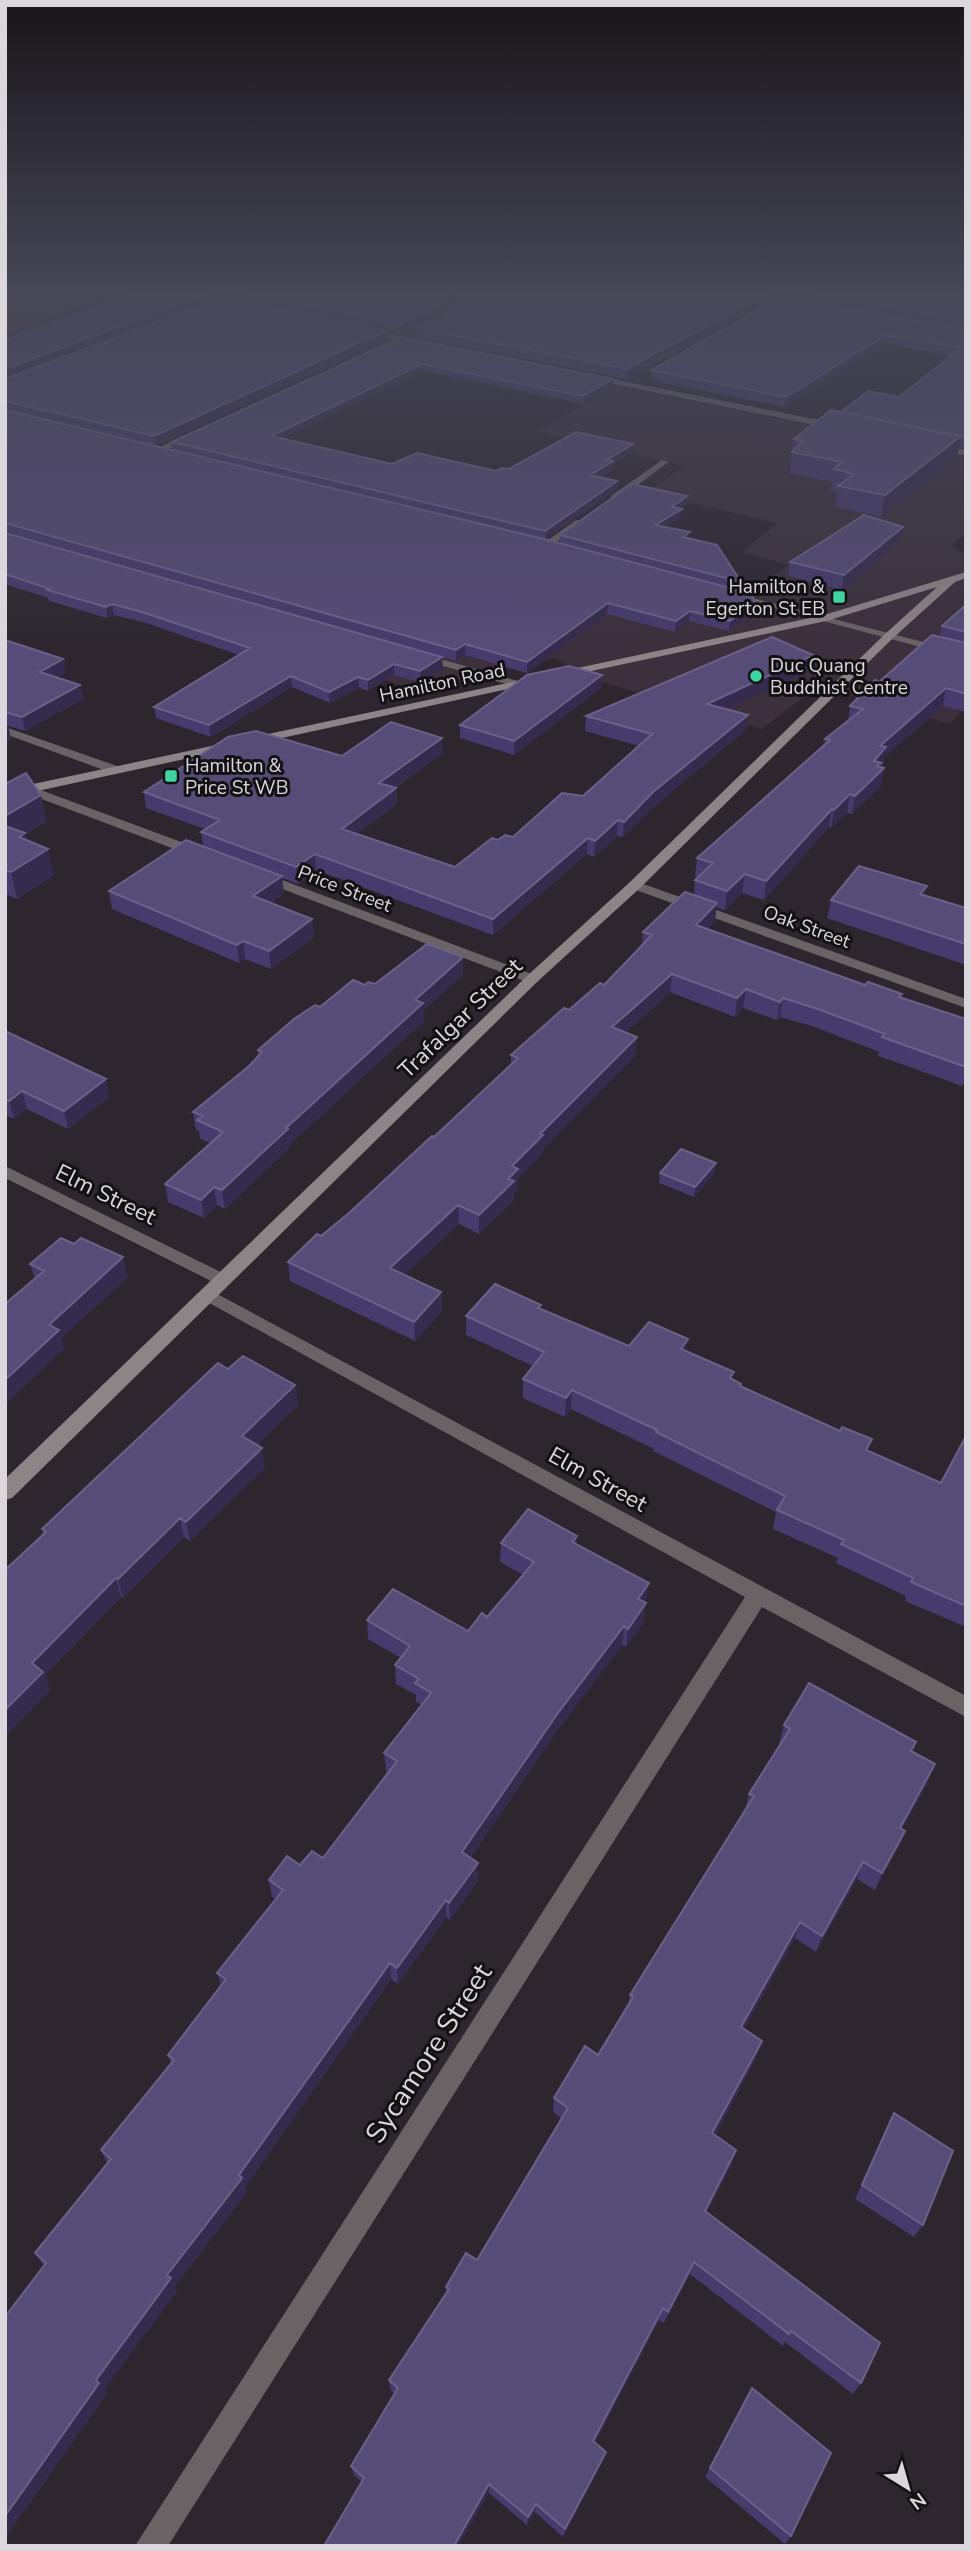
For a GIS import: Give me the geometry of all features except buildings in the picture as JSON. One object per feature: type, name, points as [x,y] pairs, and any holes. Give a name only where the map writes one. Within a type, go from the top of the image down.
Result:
[{"type":"main road","name":"Hamilton Road","points":[[5,794],[826,618],[966,575]]},
{"type":"main road","name":"Trafalgar Street","points":[[5,1492],[532,979],[635,885],[889,636],[951,580]]},
{"type":"street","points":[[773,412],[855,430]]},
{"type":"street","points":[[155,452],[201,430]]},
{"type":"street","points":[[925,444],[966,453]]},
{"type":"street","points":[[143,449],[169,455]]},
{"type":"street","points":[[608,502],[665,462]]},
{"type":"street","points":[[547,545],[587,517]]},
{"type":"street","points":[[533,542],[560,548]]},
{"type":"street","points":[[728,593],[966,656]]},
{"type":"street","points":[[406,652],[517,684]]},
{"type":"street","points":[[5,730],[116,770]]},
{"type":"street","points":[[27,789],[213,858]]},
{"type":"street","name":"Price Street","points":[[251,873],[532,979]]},
{"type":"street","name":"Oak Street","points":[[635,885],[966,1004]]},
{"type":"street","name":"Elm Street","points":[[5,1171],[223,1280]]},
{"type":"street","name":"Elm Street","points":[[208,1295],[966,1707]]},
{"type":"street","name":"Sycamore Street","points":[[150,2546],[759,1594]]},
{"type":"shaded area","points":[[570,412],[745,412],[966,457],[966,533],[951,546],[966,554],[966,706],[950,724],[818,686],[762,729],[591,679],[555,658],[415,690],[343,666],[421,660],[521,596],[740,601],[788,565],[742,552],[777,523],[645,492],[686,466],[536,431]]},
{"type":"place","name":"Hamilton & Egerton St EB","points":[[839,597]]},
{"type":"place","name":"Duc Quang Buddhist Centre","points":[[756,676]]},
{"type":"place","name":"Hamilton & Price St WB","points":[[171,776]]}]
